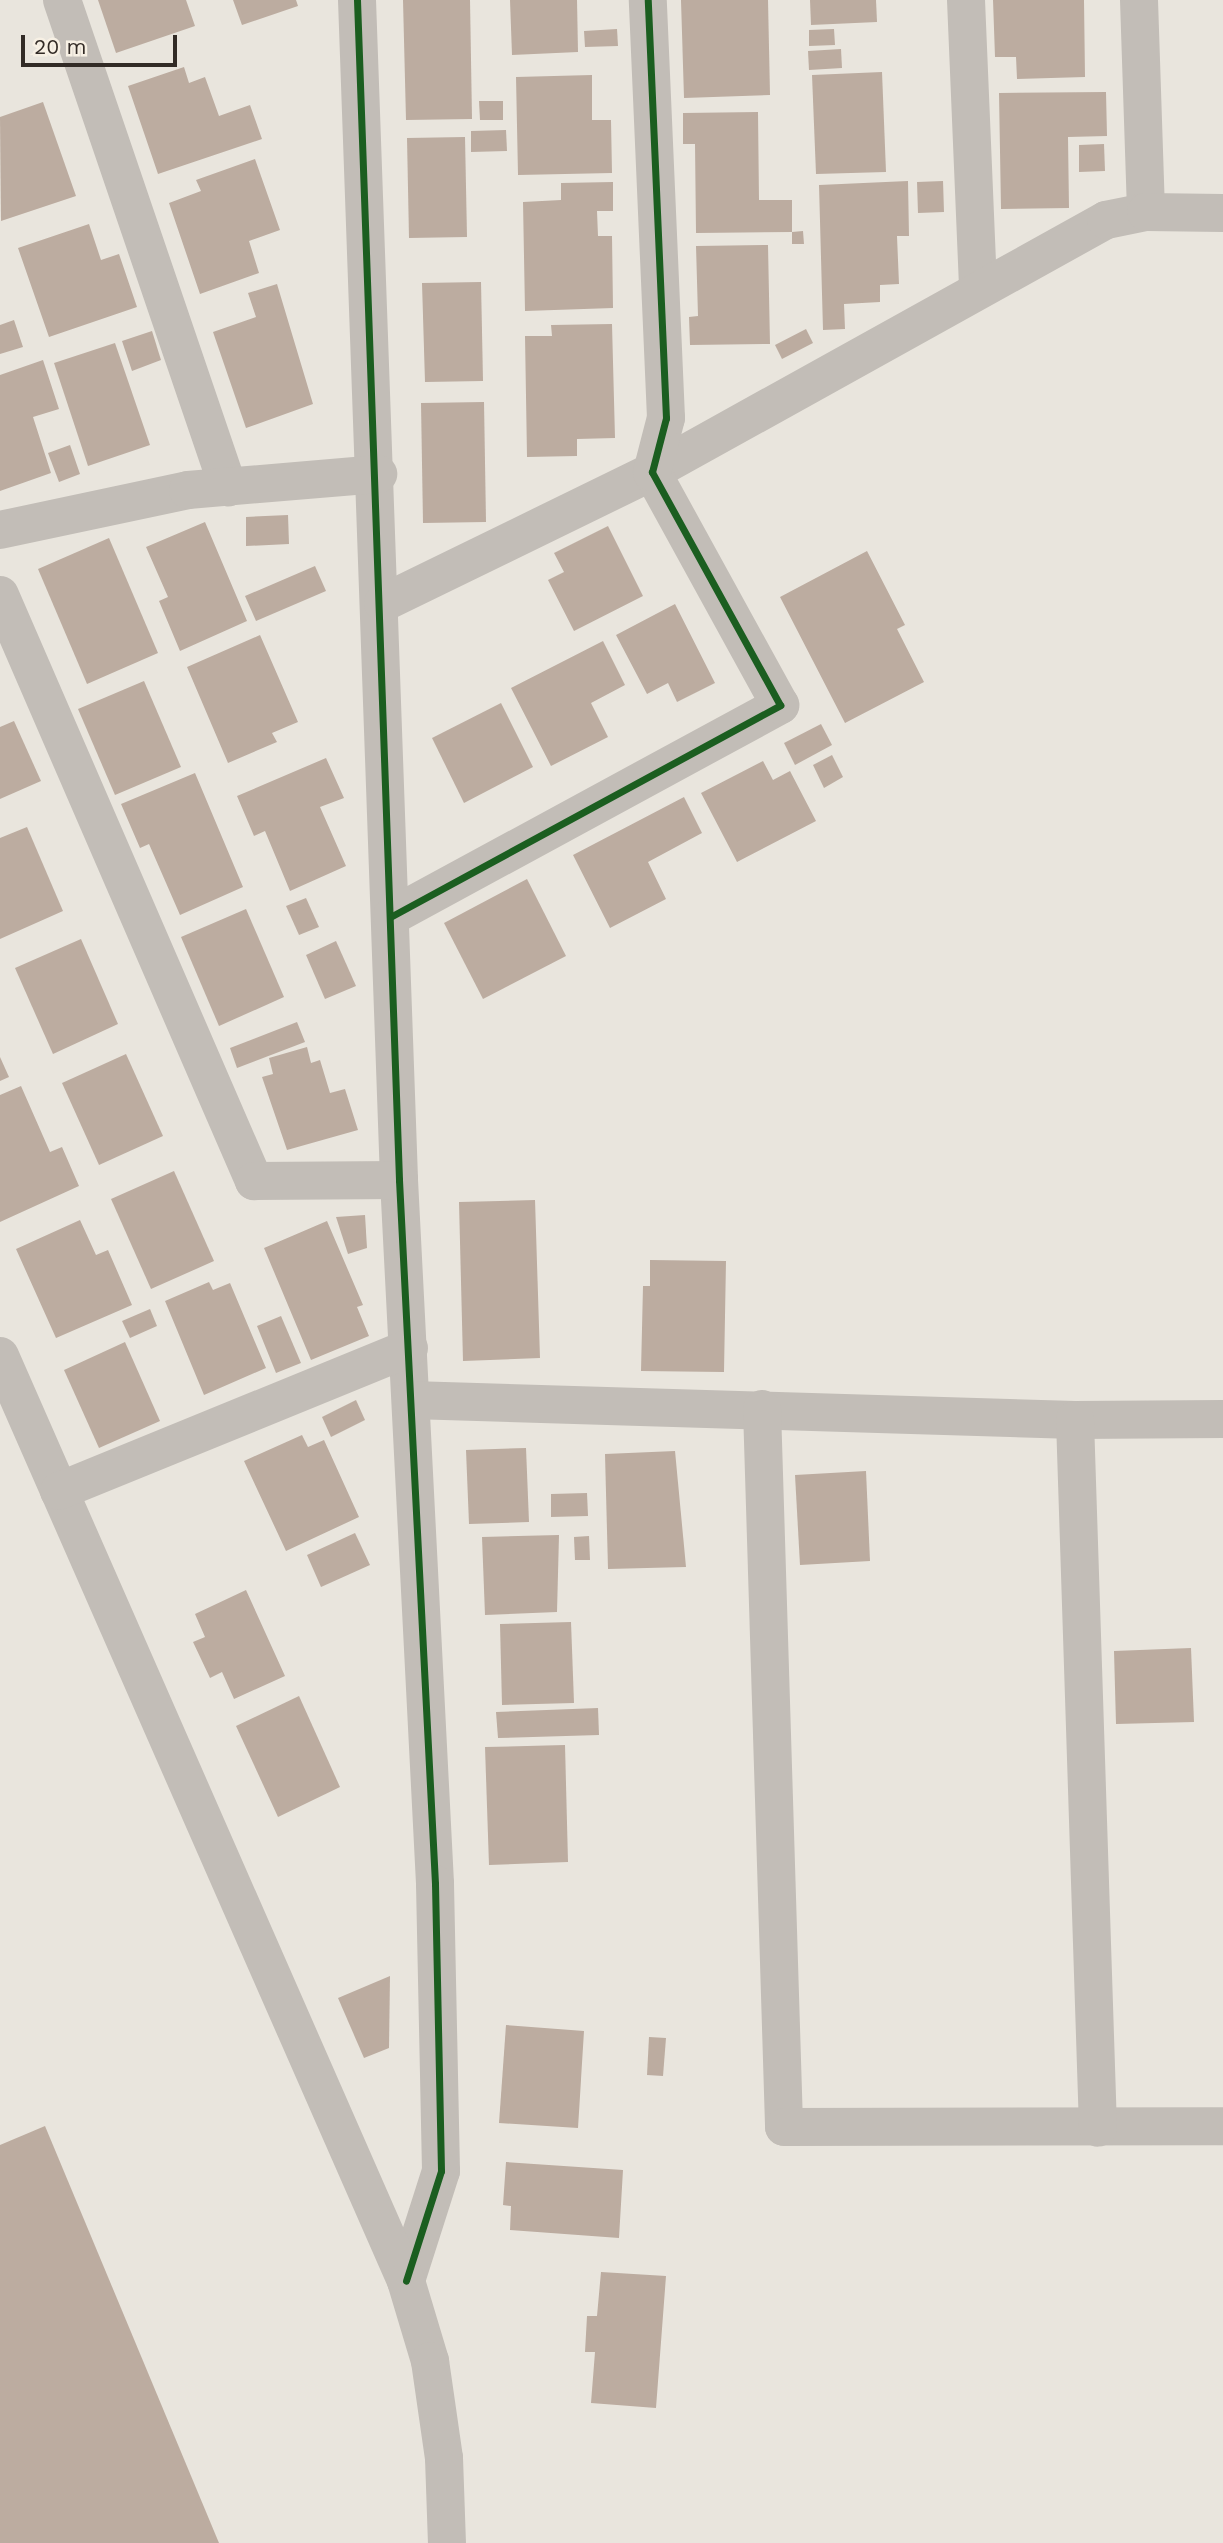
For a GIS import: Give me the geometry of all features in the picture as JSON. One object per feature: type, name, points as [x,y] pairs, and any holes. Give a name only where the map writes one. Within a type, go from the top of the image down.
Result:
[{"type":"street","points":[[62,0],[228,487]]},
{"type":"street","points":[[357,0],[383,603],[400,1180],[435,1884],[441,2171],[406,2281]]},
{"type":"street","points":[[392,916],[780,705],[652,472],[666,418],[648,0]]},
{"type":"street","points":[[966,0],[978,289]]},
{"type":"street","points":[[1139,0],[1146,212]]},
{"type":"street","points":[[383,603],[652,472],[1106,220],[1146,212],[1223,213]]},
{"type":"street","points":[[0,530],[228,487],[377,474]]},
{"type":"street","points":[[0,595],[254,1181],[400,1180]]},
{"type":"street","points":[[59,1491],[409,1348]]},
{"type":"street","points":[[0,1356],[406,2281],[430,2361],[444,2458],[447,2543]]},
{"type":"street","points":[[411,1400],[1075,1420],[1223,1419]]},
{"type":"street","points":[[762,1409],[784,2127],[1223,2126]]},
{"type":"street","points":[[1075,1420],[1098,2128]]},
{"type":"building","points":[[98,0],[186,0],[195,26],[116,53]]},
{"type":"building","points":[[233,0],[296,0],[298,6],[242,25]]},
{"type":"building","points":[[403,0],[470,0],[472,119],[406,120]]},
{"type":"building","points":[[510,0],[577,0],[578,52],[512,55]]},
{"type":"building","points":[[681,0],[768,0],[770,95],[684,98]]},
{"type":"building","points":[[810,0],[876,0],[877,22],[811,25]]},
{"type":"building","points":[[993,0],[1084,0],[1085,77],[1017,79],[1016,57],[995,57]]},
{"type":"building","points":[[617,29],[618,46],[585,47],[584,31]]},
{"type":"building","points":[[834,29],[835,45],[809,46],[809,30]]},
{"type":"building","points":[[841,49],[842,68],[809,70],[808,51]]},
{"type":"building","points":[[184,67],[189,83],[205,77],[219,116],[250,105],[262,139],[158,174],[128,86]]},
{"type":"building","points":[[882,72],[886,172],[816,174],[812,75]]},
{"type":"building","points":[[592,75],[592,120],[611,120],[612,173],[518,175],[516,77]]},
{"type":"building","points":[[1106,92],[1107,136],[1068,137],[1069,208],[1001,209],[999,93]]},
{"type":"building","points":[[479,101],[503,101],[503,120],[480,120]]},
{"type":"building","points":[[43,102],[76,196],[1,221],[0,117]]},
{"type":"building","points":[[758,112],[759,200],[792,200],[792,232],[696,233],[695,144],[683,144],[683,113]]},
{"type":"building","points":[[506,130],[507,151],[471,152],[471,131]]},
{"type":"building","points":[[465,137],[467,237],[409,238],[407,138]]},
{"type":"building","points":[[1104,144],[1105,171],[1079,172],[1079,145]]},
{"type":"building","points":[[255,159],[280,230],[249,241],[259,273],[200,294],[169,203],[201,191],[196,180]]},
{"type":"building","points":[[908,181],[909,236],[897,236],[899,284],[880,285],[880,302],[844,304],[845,329],[823,330],[819,185]]},
{"type":"building","points":[[943,181],[944,212],[918,213],[917,182]]},
{"type":"building","points":[[613,182],[613,211],[597,211],[598,236],[612,236],[613,308],[525,311],[523,202],[561,200],[561,183]]},
{"type":"building","points":[[89,224],[101,260],[119,254],[137,307],[49,337],[18,248]]},
{"type":"building","points":[[803,231],[804,244],[792,244],[792,232]]},
{"type":"building","points":[[768,245],[770,344],[690,345],[689,317],[698,316],[696,246]]},
{"type":"building","points":[[481,282],[483,381],[425,382],[422,283]]},
{"type":"building","points":[[277,284],[313,404],[246,428],[213,332],[256,317],[248,293]]},
{"type":"building","points":[[14,320],[23,347],[0,354],[0,325]]},
{"type":"building","points":[[612,324],[615,438],[577,439],[577,456],[527,457],[525,336],[552,336],[551,325]]},
{"type":"building","points":[[806,329],[813,343],[782,359],[775,345]]},
{"type":"building","points":[[152,331],[161,360],[132,371],[122,341]]},
{"type":"building","points":[[115,343],[150,445],[88,466],[54,363]]},
{"type":"building","points":[[43,360],[59,409],[33,417],[51,473],[0,491],[0,375]]},
{"type":"building","points":[[484,402],[486,522],[423,523],[421,403]]},
{"type":"building","points":[[70,445],[80,474],[59,482],[48,453]]},
{"type":"building","points":[[288,515],[289,544],[246,546],[246,517]]},
{"type":"building","points":[[205,522],[247,621],[180,651],[159,601],[168,597],[146,547]]},
{"type":"building","points":[[608,526],[643,596],[574,631],[548,580],[564,572],[554,553]]},
{"type":"building","points":[[109,538],[158,653],[87,684],[38,569]]},
{"type":"building","points":[[867,551],[905,625],[897,629],[924,682],[845,723],[780,597]]},
{"type":"building","points":[[315,566],[326,591],[256,621],[245,596]]},
{"type":"building","points":[[675,604],[715,683],[677,702],[668,683],[647,694],[616,635]]},
{"type":"building","points":[[260,635],[298,722],[272,733],[277,742],[228,763],[187,667]]},
{"type":"building","points":[[603,641],[625,685],[591,703],[608,737],[551,766],[511,688]]},
{"type":"building","points":[[144,681],[181,767],[115,795],[78,709]]},
{"type":"building","points":[[501,703],[533,767],[464,803],[432,738]]},
{"type":"building","points":[[14,721],[41,781],[0,799],[0,727]]},
{"type":"building","points":[[821,724],[832,745],[795,765],[784,743]]},
{"type":"building","points":[[832,755],[843,777],[824,788],[813,765]]},
{"type":"building","points":[[326,758],[344,798],[320,807],[346,866],[290,891],[265,831],[254,836],[237,796]]},
{"type":"building","points":[[763,761],[773,780],[790,771],[816,821],[737,862],[701,793]]},
{"type":"building","points":[[195,773],[243,887],[180,915],[149,844],[140,848],[121,804]]},
{"type":"building","points":[[684,797],[702,833],[648,862],[666,899],[610,928],[573,855]]},
{"type":"building","points":[[27,827],[63,911],[0,939],[0,838]]},
{"type":"building","points":[[527,879],[566,956],[483,999],[444,923]]},
{"type":"building","points":[[306,898],[319,927],[299,935],[286,906]]},
{"type":"building","points":[[246,909],[284,997],[219,1026],[181,937]]},
{"type":"building","points":[[81,939],[118,1024],[53,1054],[15,968]]},
{"type":"building","points":[[336,941],[356,986],[325,999],[306,955]]},
{"type":"building","points":[[297,1022],[305,1042],[237,1068],[230,1048]]},
{"type":"building","points":[[307,1047],[311,1063],[320,1060],[330,1093],[345,1089],[358,1130],[287,1150],[262,1077],[273,1074],[269,1058]]},
{"type":"building","points":[[126,1054],[163,1136],[99,1165],[62,1083]]},
{"type":"building","points":[[0,1057],[9,1077],[0,1081]]},
{"type":"building","points":[[21,1086],[50,1152],[62,1147],[79,1186],[0,1222],[0,1095]]},
{"type":"building","points":[[174,1171],[214,1261],[151,1289],[111,1199]]},
{"type":"building","points":[[535,1200],[540,1358],[463,1361],[459,1202]]},
{"type":"building","points":[[365,1215],[367,1248],[348,1254],[336,1217]]},
{"type":"building","points":[[80,1220],[96,1255],[108,1250],[132,1305],[56,1338],[16,1249]]},
{"type":"building","points":[[327,1221],[363,1305],[357,1307],[369,1336],[311,1360],[264,1248]]},
{"type":"building","points":[[650,1260],[726,1261],[724,1372],[641,1371],[643,1286],[650,1286]]},
{"type":"building","points":[[209,1282],[213,1290],[230,1283],[266,1368],[204,1395],[165,1301]]},
{"type":"building","points":[[150,1309],[157,1326],[130,1338],[122,1321]]},
{"type":"building","points":[[281,1316],[301,1363],[276,1373],[257,1326]]},
{"type":"building","points":[[125,1342],[160,1421],[99,1448],[64,1370]]},
{"type":"building","points":[[356,1400],[365,1420],[331,1437],[322,1417]]},
{"type":"building","points":[[302,1435],[308,1447],[324,1440],[359,1517],[286,1551],[244,1461]]},
{"type":"building","points":[[526,1448],[529,1522],[469,1524],[466,1450]]},
{"type":"building","points":[[675,1451],[686,1567],[608,1569],[605,1454]]},
{"type":"building","points":[[866,1471],[870,1561],[800,1565],[795,1475]]},
{"type":"building","points":[[587,1493],[588,1516],[551,1517],[551,1494]]},
{"type":"building","points":[[355,1533],[370,1565],[321,1587],[307,1555]]},
{"type":"building","points":[[559,1535],[557,1612],[485,1615],[482,1537]]},
{"type":"building","points":[[589,1536],[590,1560],[575,1560],[574,1537]]},
{"type":"building","points":[[246,1590],[285,1676],[234,1699],[222,1672],[210,1678],[193,1642],[205,1637],[195,1614]]},
{"type":"building","points":[[571,1622],[574,1703],[502,1705],[500,1624]]},
{"type":"building","points":[[1191,1648],[1194,1722],[1116,1724],[1114,1651]]},
{"type":"building","points":[[299,1696],[340,1787],[278,1817],[236,1726]]},
{"type":"building","points":[[598,1708],[599,1735],[498,1738],[496,1712]]},
{"type":"building","points":[[565,1745],[568,1862],[489,1865],[485,1747]]},
{"type":"building","points":[[390,1976],[389,2048],[364,2058],[338,1998]]},
{"type":"building","points":[[506,2025],[584,2031],[578,2128],[499,2123]]},
{"type":"building","points":[[649,2037],[666,2038],[663,2076],[647,2075]]},
{"type":"building","points":[[45,2126],[219,2543],[0,2543],[0,2145]]},
{"type":"building","points":[[506,2162],[623,2170],[619,2238],[510,2230],[511,2206],[503,2205]]},
{"type":"building","points":[[601,2272],[666,2276],[656,2408],[591,2403],[595,2352],[585,2352],[587,2316],[597,2316]]},
{"type":"cycle path","points":[[357,0],[399,1180],[435,1884],[441,2171],[406,2281]]},
{"type":"cycle path","points":[[392,916],[780,705],[652,472],[666,418],[648,0]]}]
